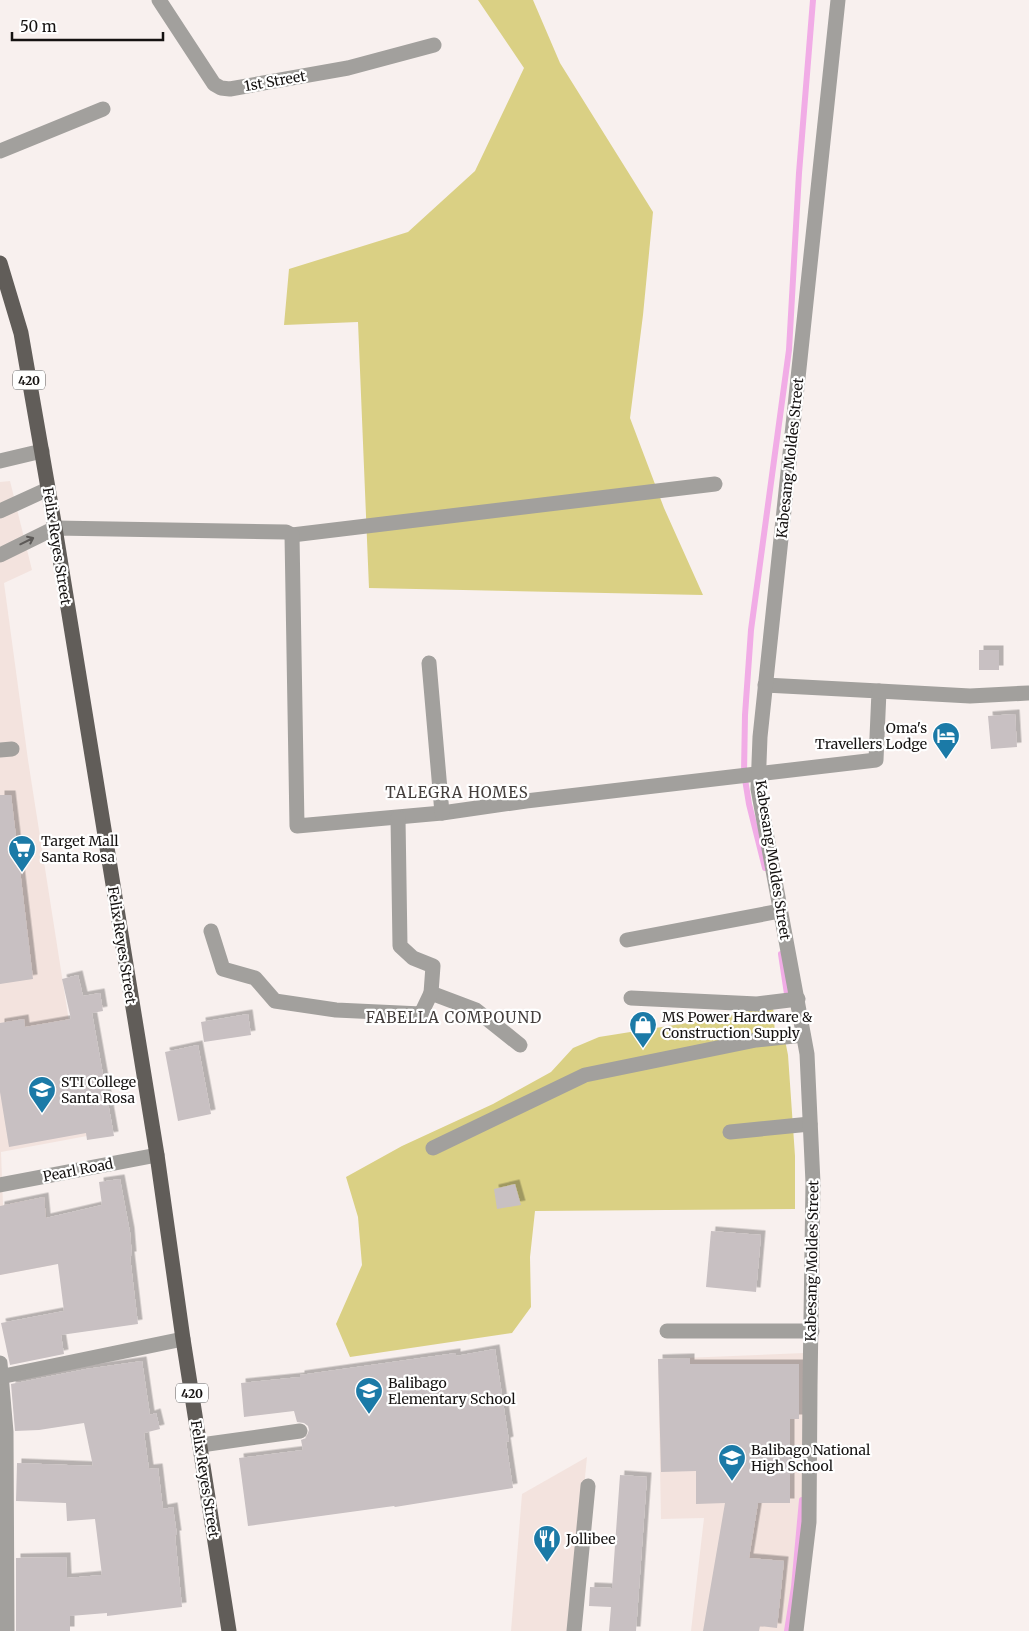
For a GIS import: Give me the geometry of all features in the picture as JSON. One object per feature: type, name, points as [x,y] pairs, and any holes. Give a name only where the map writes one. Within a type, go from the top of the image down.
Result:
[{"type":"main road","name":"Felix Reyes Street","points":[[0,263],[21,333],[55,528],[157,1155],[183,1339],[229,1631]]},
{"type":"street","name":"1st Street","points":[[159,0],[214,84],[221,88],[230,89],[348,68],[434,45]]},
{"type":"street","name":"Kabesang Moldes Street","points":[[796,1631],[809,1522],[814,1183],[807,1054],[758,789],[750,775],[760,737],[838,0]]},
{"type":"street","points":[[0,151],[103,109]]},
{"type":"street","points":[[0,460],[42,451]]},
{"type":"street","points":[[0,555],[55,528],[286,532],[292,535],[715,484]]},
{"type":"street","points":[[0,511],[48,489]]},
{"type":"street","points":[[292,535],[296,824],[299,827],[442,813],[526,801],[876,760],[880,691]]},
{"type":"street","points":[[429,663],[442,813]]},
{"type":"street","points":[[765,685],[970,696],[1028,693]]},
{"type":"street","points":[[211,931],[223,969],[255,978],[275,1001],[336,1010],[421,1014],[430,993],[433,966],[413,958],[400,946],[398,818]]},
{"type":"street","points":[[627,940],[780,911]]},
{"type":"street","points":[[430,993],[476,1010],[520,1046]]},
{"type":"street","points":[[631,998],[757,1004],[798,999]]},
{"type":"street","points":[[434,1148],[585,1075],[756,1040],[804,1035]]},
{"type":"street","points":[[730,1132],[810,1124]]},
{"type":"street","name":"Pearl Road","points":[[0,1185],[157,1155]]},
{"type":"street","points":[[667,1331],[812,1331]]},
{"type":"street","points":[[7,1631],[6,1432],[0,1372],[183,1339]]},
{"type":"street","points":[[201,1445],[300,1431]]},
{"type":"street","points":[[574,1631],[588,1486]]},
{"type":"shaded area","points":[[478,0],[533,0],[560,63],[653,212],[630,418],[664,508],[703,595],[369,588],[358,322],[284,325],[289,269],[408,232],[475,171],[524,68]]},
{"type":"shaded area","points":[[10,481],[32,570],[4,583],[28,760],[87,1136],[1,1152],[3,1205],[44,1197],[53,1265],[0,1275],[0,482]]},
{"type":"shaded area","points":[[773,1006],[775,1033],[785,1040],[788,1055],[795,1156],[795,1209],[535,1211],[530,1257],[531,1307],[512,1333],[350,1357],[336,1324],[362,1265],[358,1217],[346,1177],[402,1146],[493,1104],[551,1072],[573,1048],[599,1037],[712,1019]]},
{"type":"shaded area","name":"Balibago National High School","points":[[804,1353],[803,1493],[794,1587],[787,1631],[691,1631],[704,1518],[661,1519],[658,1359]]},
{"type":"shaded area","name":"Jollibee","points":[[587,1457],[570,1631],[511,1631],[522,1494]]},
{"type":"building","points":[[979,650],[999,650],[999,670],[979,670]]},
{"type":"building","points":[[1015,714],[1017,747],[991,749],[988,716]]},
{"type":"building","points":[[0,795],[11,795],[33,979],[0,984]]},
{"type":"building","points":[[78,975],[83,996],[100,993],[103,1011],[92,1013],[114,1136],[87,1140],[86,1133],[9,1147],[0,1092],[0,1023],[24,1019],[25,1027],[71,1019],[62,979]]},
{"type":"building","points":[[248,1014],[251,1035],[204,1042],[201,1022]]},
{"type":"building","points":[[198,1045],[211,1114],[178,1121],[165,1052]]},
{"type":"building","points":[[120,1179],[130,1232],[132,1256],[130,1256],[138,1324],[61,1335],[64,1354],[10,1365],[1,1323],[64,1311],[58,1264],[0,1275],[0,1206],[44,1197],[46,1218],[102,1205],[99,1182]]},
{"type":"building","points":[[515,1184],[521,1205],[497,1209],[494,1189]]},
{"type":"building","points":[[711,1231],[761,1235],[756,1292],[706,1287]]},
{"type":"building","name":"Balibago Elementary School","points":[[495,1349],[509,1441],[506,1442],[513,1488],[395,1507],[248,1526],[239,1458],[303,1450],[301,1440],[306,1438],[309,1430],[308,1426],[304,1423],[297,1422],[294,1411],[244,1417],[241,1383],[300,1377],[300,1375],[456,1353],[456,1356]]},
{"type":"building","name":"Balibago National High School","points":[[690,1358],[690,1364],[799,1364],[799,1419],[790,1419],[790,1503],[758,1503],[749,1558],[784,1561],[777,1628],[760,1626],[759,1631],[703,1631],[725,1503],[696,1504],[696,1471],[661,1472],[658,1359]]},
{"type":"building","points":[[142,1361],[150,1415],[156,1413],[160,1429],[144,1433],[149,1469],[158,1468],[163,1509],[173,1507],[182,1607],[107,1616],[107,1613],[70,1616],[70,1631],[16,1631],[16,1558],[66,1557],[67,1578],[102,1575],[95,1519],[67,1521],[66,1503],[16,1501],[17,1463],[93,1466],[84,1423],[39,1430],[15,1431],[11,1384],[86,1369]]},
{"type":"building","points":[[620,1475],[647,1477],[636,1631],[609,1631],[611,1607],[589,1606],[590,1587],[612,1588]]},
{"type":"waterway","points":[[765,868],[749,804],[744,773],[745,715],[751,630],[789,350],[799,173],[813,0]]},
{"type":"waterway","points":[[781,954],[787,994]]},
{"type":"waterway","points":[[787,1631],[794,1587],[802,1500]]},
{"type":"place","name":"Oma's Travellers Lodge","points":[[946,760]]},
{"type":"place","name":"Target Mall Santa Rosa","points":[[22,873]]},
{"type":"place","name":"MS Power Hardware & Construction Supply","points":[[643,1049]]},
{"type":"place","name":"STI College Santa Rosa","points":[[42,1114]]},
{"type":"place","name":"Balibago Elementary School","points":[[369,1415]]},
{"type":"place","name":"Balibago National High School","points":[[732,1482]]},
{"type":"place","name":"Jollibee","points":[[547,1563]]},
{"type":"district","name":"TALEGRA HOMES","points":[[457,792]]},
{"type":"district","name":"FABELLA COMPOUND","points":[[454,1017]]}]
